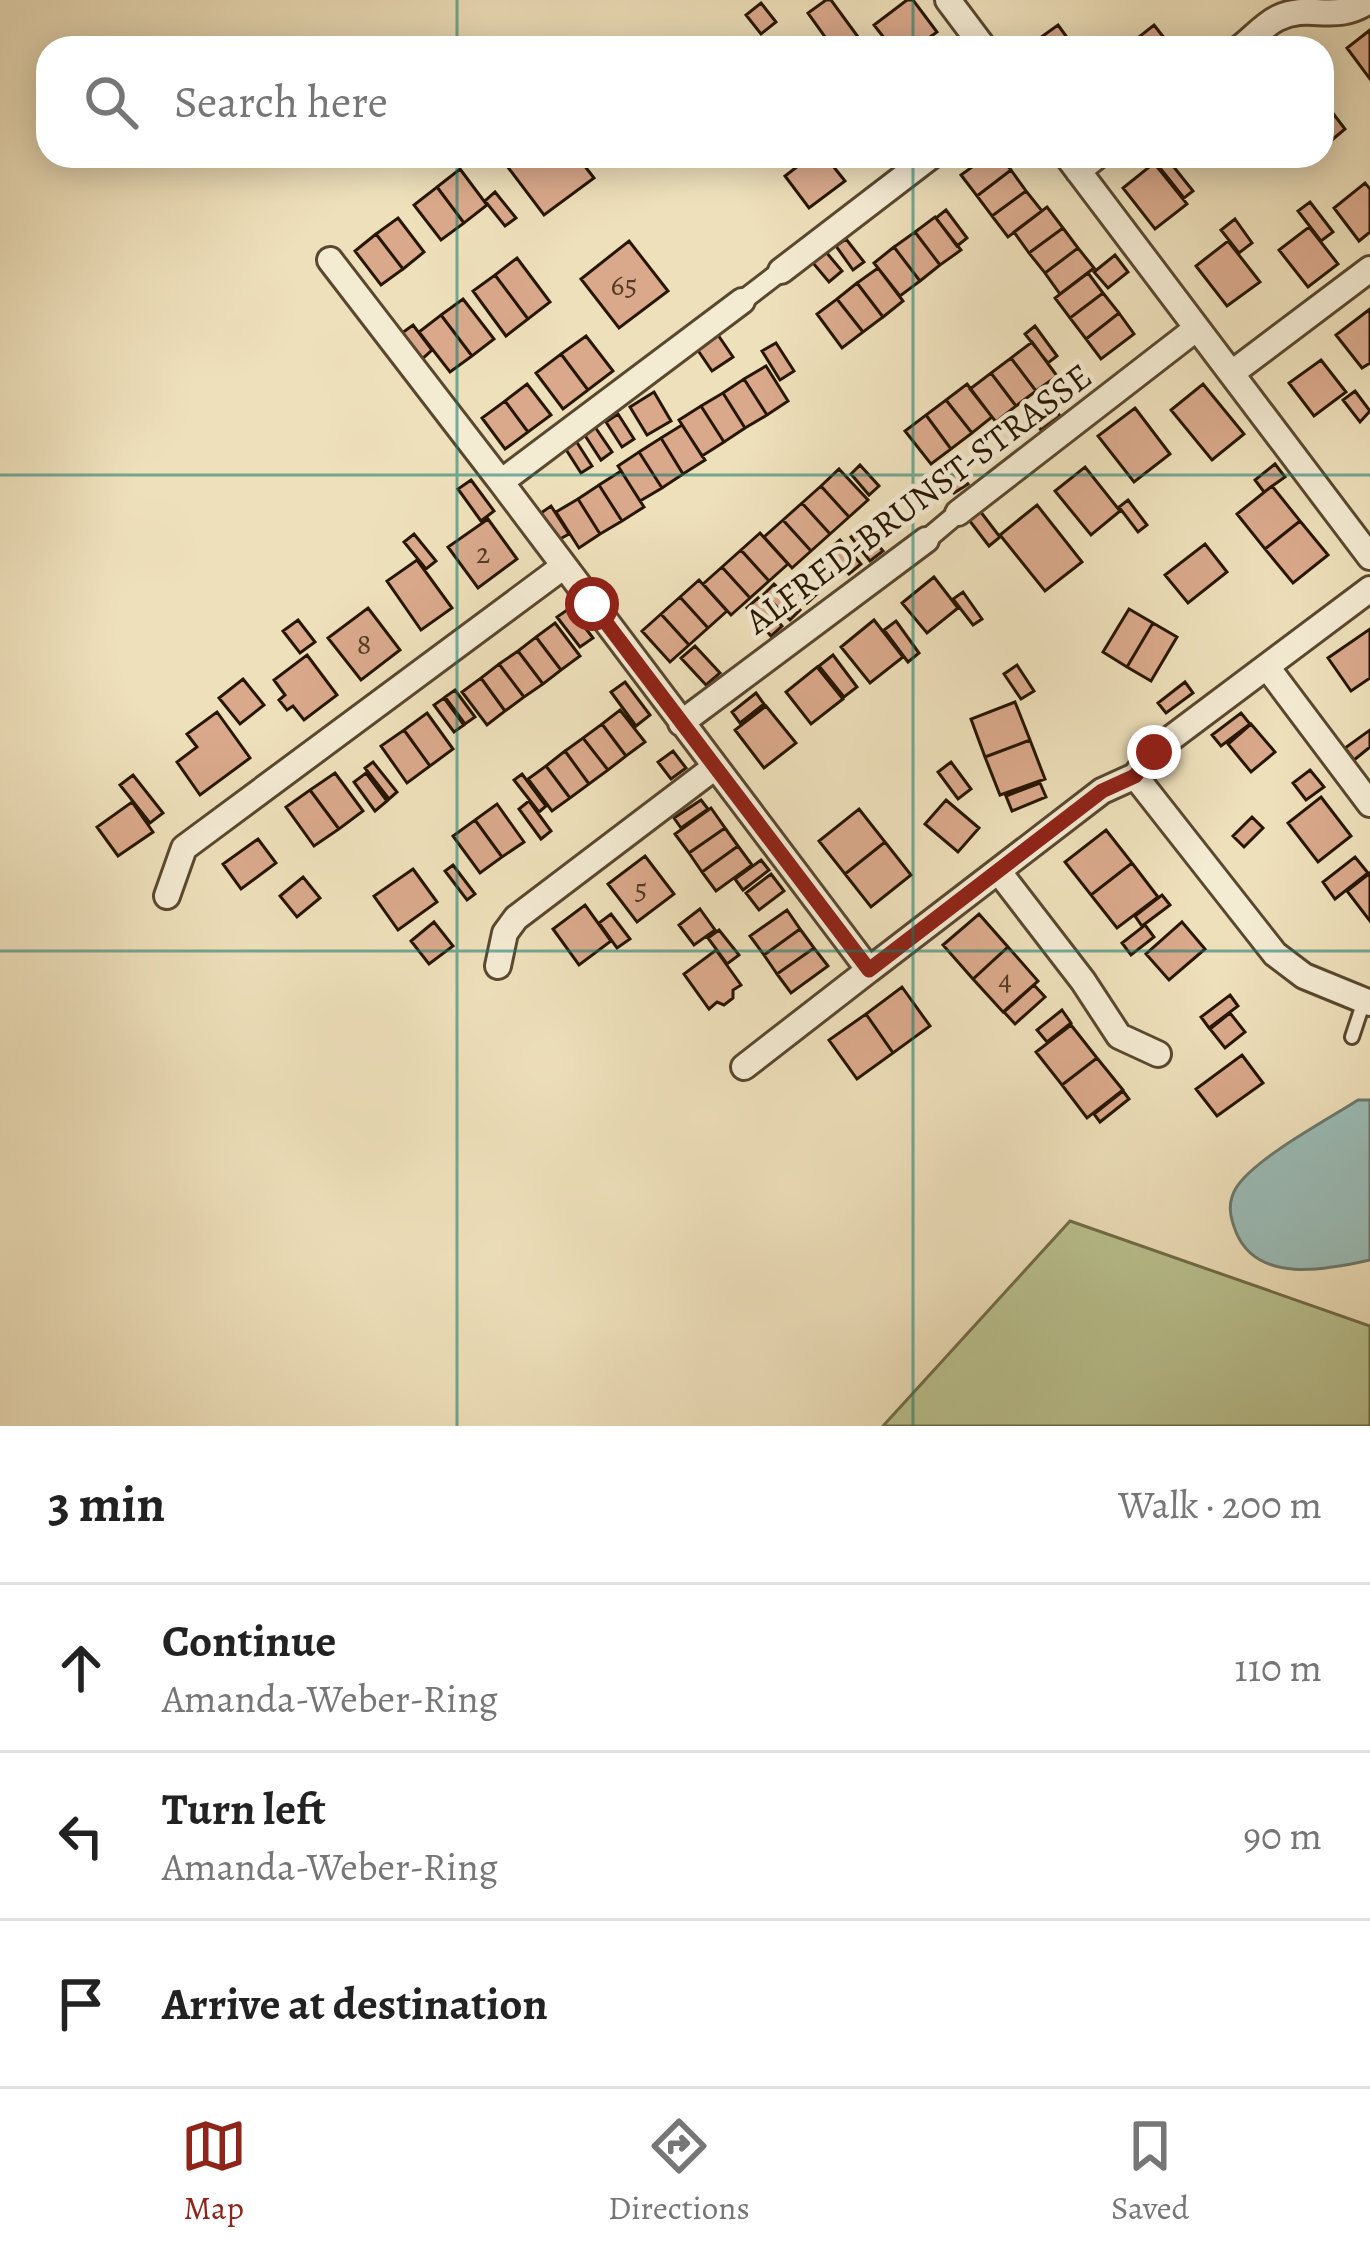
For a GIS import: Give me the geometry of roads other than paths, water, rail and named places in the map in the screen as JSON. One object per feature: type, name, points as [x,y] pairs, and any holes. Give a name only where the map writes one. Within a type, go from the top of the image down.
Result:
[{"type":"street","points":[[948,0],[975,36]]},
{"type":"street","points":[[1255,36],[1278,18],[1313,11],[1344,15],[1370,0]]},
{"type":"street","points":[[501,482],[915,168]]},
{"type":"street","points":[[1086,168],[1197,328],[1370,556]]},
{"type":"street","points":[[330,260],[869,970]]},
{"type":"street","points":[[1232,373],[1370,269]]},
{"type":"street","name":"ALFRED-BRUNST-STRASSE","points":[[681,723],[926,540],[1197,328]]},
{"type":"street","points":[[167,896],[184,848],[564,566]]},
{"type":"street","points":[[744,1067],[1102,791],[1135,776],[1154,752],[1370,589]]},
{"type":"street","points":[[1268,667],[1370,804]]},
{"type":"street","points":[[498,966],[505,933],[516,918],[715,766]]},
{"type":"street","points":[[1135,776],[1276,954],[1304,976],[1367,1002]]},
{"type":"street","points":[[999,872],[1119,1036],[1158,1054]]},
{"type":"lane","points":[[1352,1037],[1367,1002]]},
{"type":"water","points":[[1358,1100],[1370,1100],[1370,1260],[1294,1269],[1260,1260],[1246,1249],[1234,1226],[1230,1205],[1236,1188],[1275,1152]]}]
